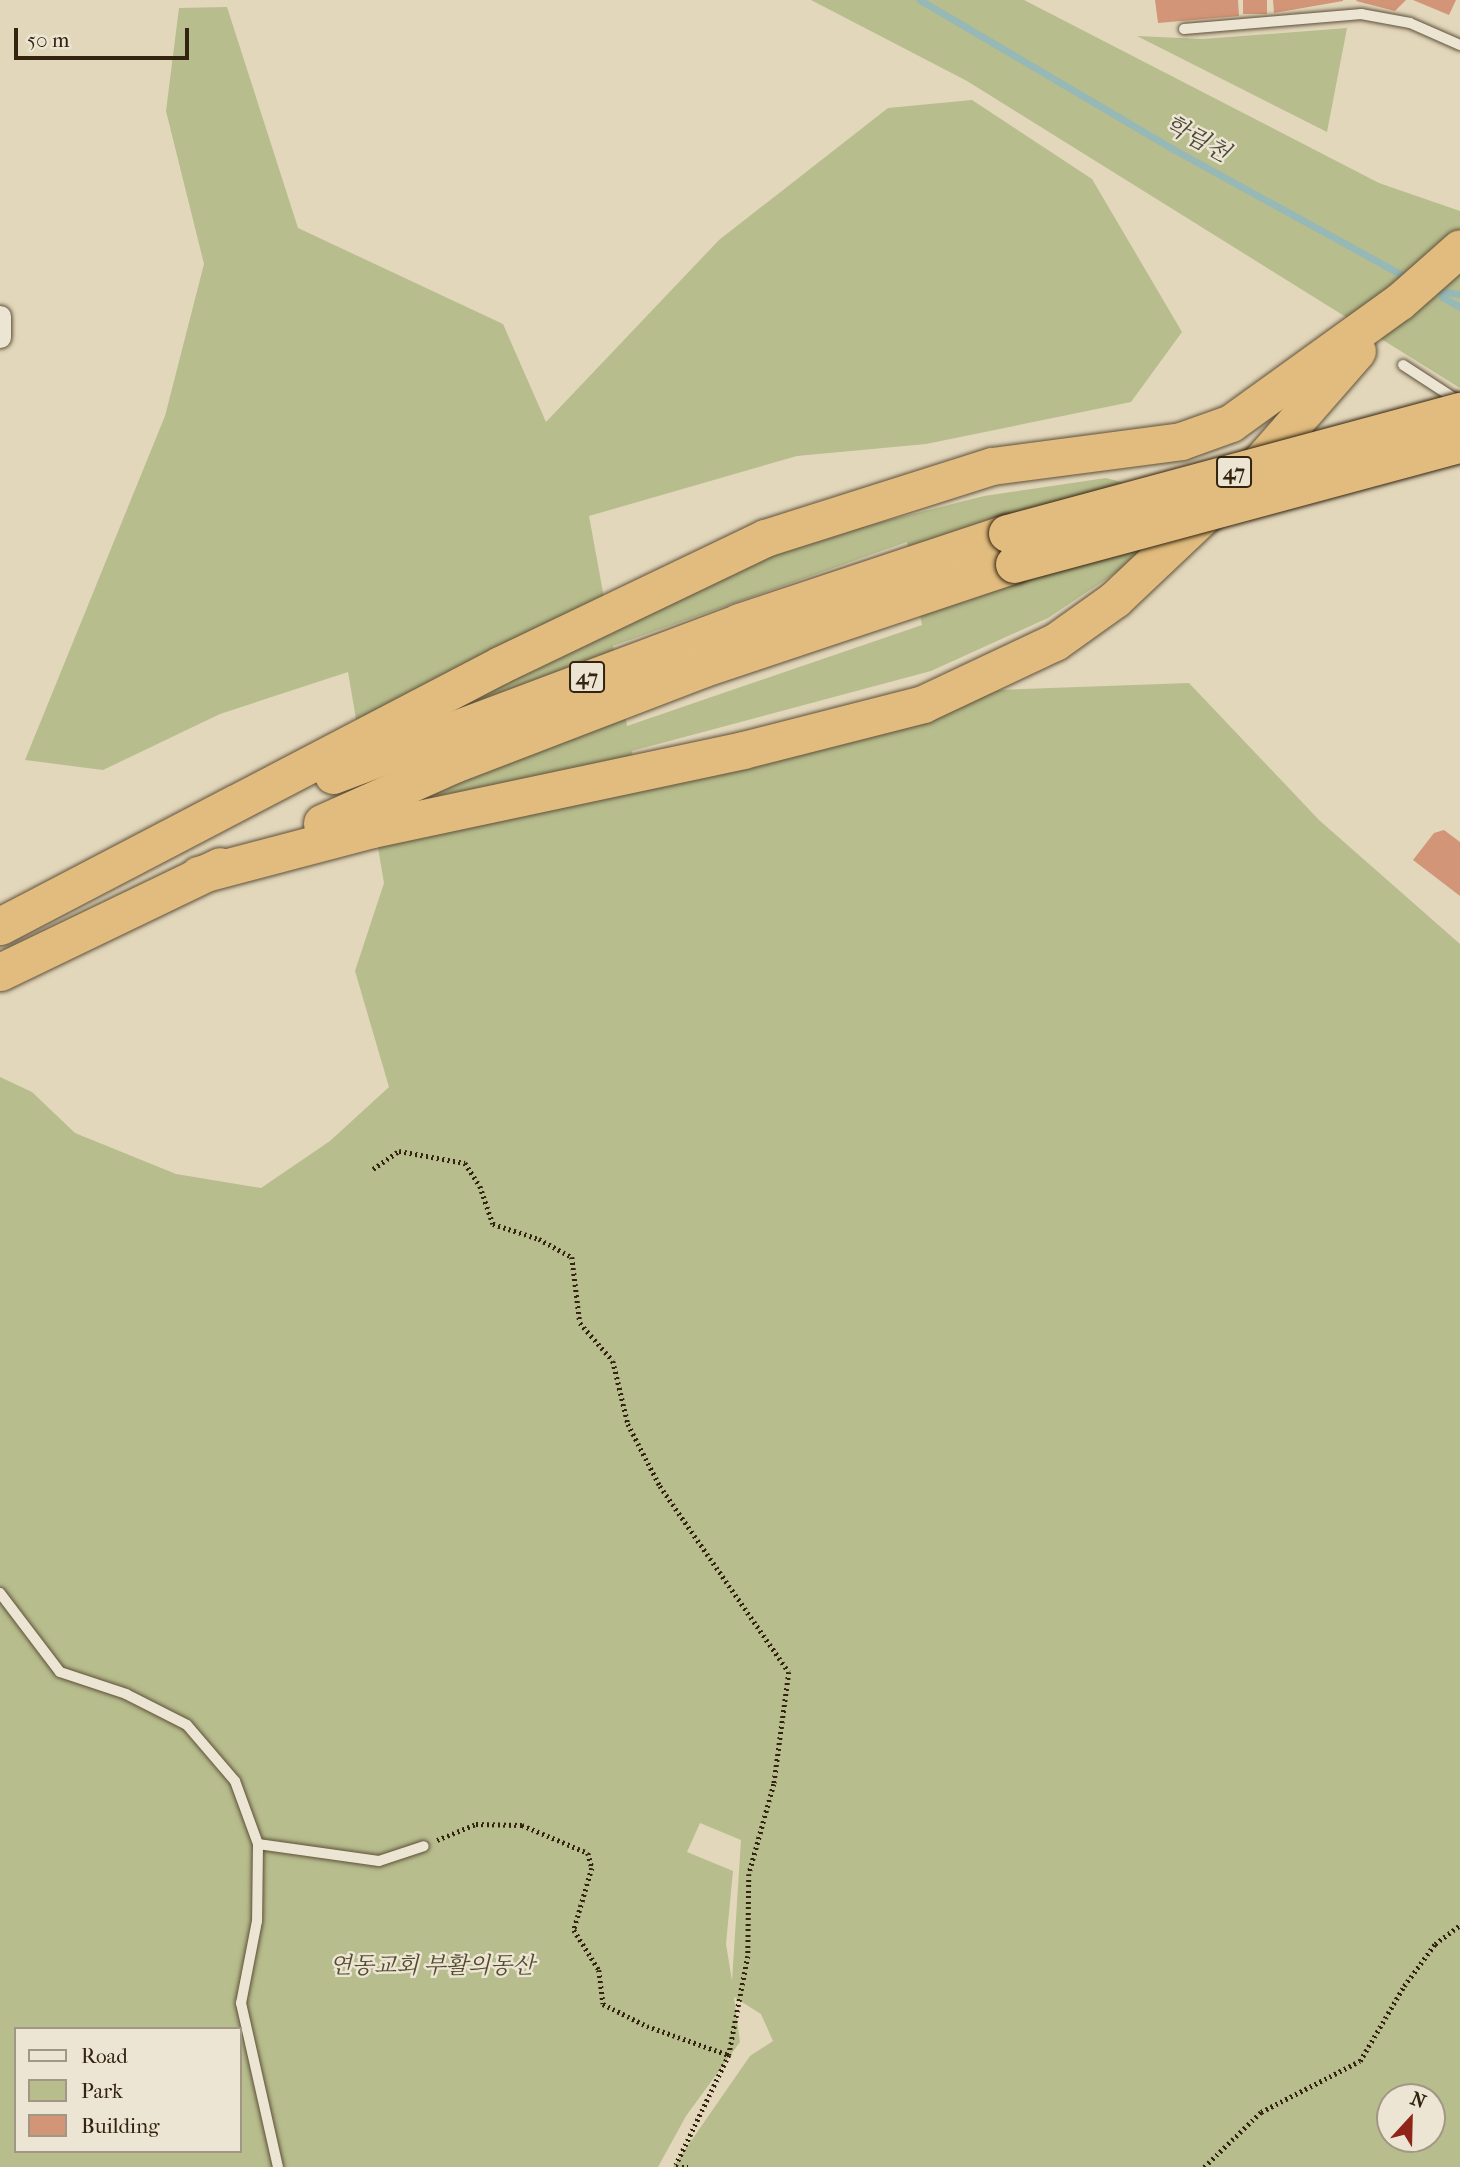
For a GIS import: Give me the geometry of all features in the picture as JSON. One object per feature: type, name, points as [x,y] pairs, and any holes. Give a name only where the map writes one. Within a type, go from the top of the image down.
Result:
[{"type":"highway","points":[[172,837],[500,665],[765,538],[992,466],[1181,441],[1231,424],[1399,302],[1460,248]]},
{"type":"highway","points":[[198,875],[372,829],[743,750],[923,704],[1055,642],[1115,599],[1261,461],[1399,302]]},
{"type":"highway","name":"47","points":[[0,926],[172,837],[715,631],[1011,548],[1460,411]]},
{"type":"highway","name":"47","points":[[0,972],[198,875],[454,764],[1011,548],[1460,444]]},
{"type":"street","points":[[0,316],[0,337]]},
{"type":"lane","points":[[1184,29],[1361,14],[1410,23],[1460,45]]},
{"type":"lane","points":[[1403,365],[1460,402]]},
{"type":"lane","points":[[0,1593],[60,1672],[126,1694],[187,1725],[235,1781],[258,1844],[257,1921],[242,2003],[278,2167]]},
{"type":"lane","points":[[258,1844],[379,1861],[424,1846]]},
{"type":"path","points":[[373,1168],[399,1151],[465,1163],[480,1186],[493,1224],[539,1238],[572,1257],[580,1323],[613,1361],[628,1424],[660,1486],[789,1672],[774,1784],[749,1874],[748,1956],[729,2055],[676,2166],[688,2167]]},
{"type":"path","points":[[424,1846],[476,1824],[522,1825],[588,1853],[592,1868],[574,1930],[599,1970],[603,2004],[647,2026],[729,2055]]},
{"type":"path","points":[[1204,2167],[1261,2112],[1360,2061],[1404,1986],[1435,1944],[1460,1925]]},
{"type":"green space","points":[[811,0],[1024,0],[1379,183],[1460,211],[1460,388],[967,81]]},
{"type":"green space","name":"연동교회 부활의동산","points":[[227,7],[298,228],[503,324],[546,422],[719,240],[888,108],[972,100],[1092,179],[1182,332],[1131,402],[926,444],[797,456],[589,516],[609,625],[790,545],[984,496],[1106,478],[1181,498],[1129,564],[1048,618],[931,671],[632,751],[634,766],[847,735],[998,690],[1189,683],[1319,820],[1460,944],[1460,2167],[673,2167],[750,2056],[773,2041],[761,2014],[734,1997],[740,2042],[686,2116],[658,2167],[0,2167],[0,1077],[32,1092],[75,1133],[176,1174],[261,1188],[330,1141],[389,1087],[355,971],[384,883],[348,672],[220,714],[103,770],[25,760],[165,416],[204,264],[166,111],[179,8]],"holes":[[[907,542],[922,625],[627,726],[613,646]],[[700,1823],[741,1840],[732,1981],[726,1944],[733,1871],[687,1852]]]},
{"type":"green space","points":[[1347,28],[1327,132],[1137,36],[1203,39]]},
{"type":"building","points":[[1155,0],[1238,0],[1239,16],[1158,23]]},
{"type":"building","points":[[1243,0],[1267,0],[1267,14],[1243,14]]},
{"type":"building","points":[[1273,0],[1343,0],[1343,1],[1274,13]]},
{"type":"building","points":[[1357,0],[1406,0],[1395,11],[1356,1]]},
{"type":"building","points":[[1413,0],[1456,0],[1449,15]]},
{"type":"building","points":[[1444,830],[1460,842],[1460,896],[1413,860],[1434,833]]},
{"type":"waterway","name":"학림천","points":[[920,0],[1173,149],[1408,278]]},
{"type":"waterway","name":"학림천","points":[[1431,290],[1460,294]]},
{"type":"waterway","points":[[1442,297],[1460,307]]}]
